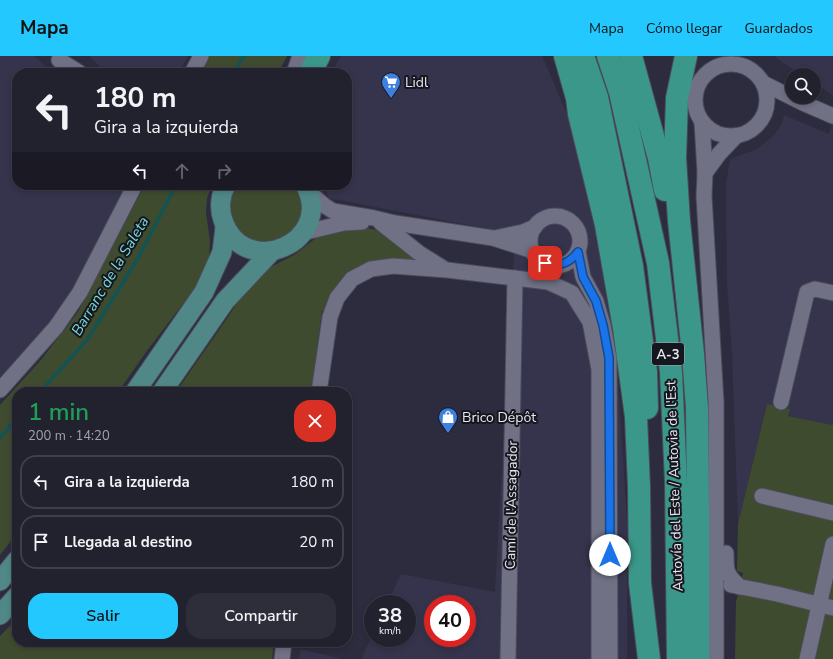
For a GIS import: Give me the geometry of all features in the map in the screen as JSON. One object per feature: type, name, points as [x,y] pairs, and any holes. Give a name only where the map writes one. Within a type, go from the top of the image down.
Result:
[{"type":"highway","points":[[556,56],[572,100],[579,114]]},
{"type":"highway","points":[[565,56],[577,98],[579,114],[606,225],[624,328],[635,410],[639,487],[640,584],[642,610],[650,659]]},
{"type":"highway","name":"Autovía del Este / Autovia de l'Est","points":[[583,56],[597,98],[632,266],[646,372],[652,580],[650,659]]},
{"type":"highway","name":"Autovía del Este / Autovia de l'Est","points":[[608,56],[620,92],[658,263],[671,372],[676,483],[678,659]]},
{"type":"highway","points":[[631,56],[659,158],[687,301]]},
{"type":"highway","points":[[686,56],[677,98],[675,158],[678,221],[693,354],[697,408],[698,659]]},
{"type":"main road","points":[[224,190],[221,200],[221,214],[225,227],[234,239],[245,247],[258,251],[272,252],[284,248],[294,242],[302,233],[309,220],[311,205],[307,190]]},
{"type":"main road","points":[[138,387],[204,292],[222,252],[225,227]]},
{"type":"main road","points":[[165,387],[225,301],[272,252]]},
{"type":"main road","points":[[0,581],[12,566]]},
{"type":"main road","points":[[0,615],[12,602]]},
{"type":"street","points":[[57,58],[66,68]]},
{"type":"street","points":[[57,58],[72,68]]},
{"type":"street","points":[[785,94],[764,83],[749,61],[732,63],[716,60],[696,88],[694,100],[696,112],[702,122],[717,134],[727,136],[736,136],[748,132],[758,124],[765,114],[775,107],[785,103]]},
{"type":"street","points":[[764,83],[767,93],[765,114]]},
{"type":"street","points":[[805,104],[833,116]]},
{"type":"street","points":[[702,122],[705,173],[704,203],[716,402],[716,659]]},
{"type":"street","points":[[705,173],[719,154],[736,136]]},
{"type":"street","points":[[124,206],[129,190]]},
{"type":"street","points":[[0,390],[56,327],[80,292],[132,190]]},
{"type":"street","points":[[309,190],[325,206],[333,211],[374,218],[388,223],[419,253],[446,270]]},
{"type":"street","points":[[548,217],[564,217],[571,221],[577,227],[580,235],[578,252],[574,258],[561,265],[553,265],[545,263],[538,258],[533,251],[531,243],[531,235],[535,227],[541,220],[548,217]]},
{"type":"street","points":[[302,233],[344,223],[388,223],[493,238],[533,251]]},
{"type":"street","points":[[493,238],[523,232],[535,227]]},
{"type":"street","points":[[578,252],[583,277],[596,301],[603,325],[609,358],[610,659]]},
{"type":"street","points":[[561,265],[575,278],[587,294],[603,325]]},
{"type":"street","points":[[320,387],[330,318],[337,298],[352,279],[371,269],[393,266],[446,270],[515,278],[548,282],[572,293],[590,322],[599,369],[599,659]]},
{"type":"street","name":"Camí de l'Assagador","points":[[508,659],[515,278]]},
{"type":"street","points":[[781,402],[807,292],[815,289],[833,293]]},
{"type":"street","points":[[717,465],[726,499],[726,571],[740,587]]},
{"type":"street","points":[[762,496],[833,513]]},
{"type":"street","points":[[807,659],[826,606],[833,544]]},
{"type":"street","points":[[716,578],[728,584],[826,606]]},
{"type":"street","points":[[724,659],[725,600],[726,596],[740,587]]},
{"type":"street","points":[[282,659],[283,647]]},
{"type":"shaded area","points":[[0,56],[34,56],[47,68],[12,68],[12,190],[123,190],[65,305],[0,377]]},
{"type":"shaded area","points":[[89,56],[188,56],[180,68],[102,68]]},
{"type":"shaded area","points":[[341,56],[542,56],[574,130],[614,316],[627,520],[627,659],[361,659],[367,647],[416,647],[416,595],[391,595],[401,574],[495,592],[515,234],[329,198],[325,190],[352,190],[352,68],[334,68]]},
{"type":"shaded area","points":[[776,56],[833,56],[833,95],[821,87],[821,68],[791,68],[776,58]]},
{"type":"shaded area","points":[[784,115],[829,134],[833,119],[833,425],[788,416],[789,409],[767,404],[738,524],[732,352],[727,283],[726,184],[730,159],[757,149],[766,142],[774,135],[782,124]]},
{"type":"shaded area","points":[[301,649],[342,659],[299,659]]},
{"type":"green space","points":[[209,56],[287,56],[281,68],[202,68]]},
{"type":"green space","points":[[142,190],[210,190],[207,198],[206,213],[210,241],[209,259],[202,279],[149,348],[122,387],[16,387],[41,360],[78,312]]},
{"type":"green space","points":[[300,190],[302,195],[302,217],[290,236],[258,243],[238,233],[229,213],[232,191]]},
{"type":"green space","points":[[348,228],[367,228],[376,230],[422,265],[368,265],[325,311],[322,311],[312,387],[179,387],[238,301],[259,276],[269,268],[294,255],[316,238],[331,231]]},
{"type":"green space","points":[[12,392],[12,539],[0,555],[0,405]]},
{"type":"green space","points":[[767,404],[790,409],[788,416],[833,425],[833,659],[735,659],[736,602],[743,573],[737,571],[738,524]]},
{"type":"green space","points":[[12,624],[12,647],[273,647],[272,659],[0,659],[0,636]]},
{"type":"waterway","name":"Barranc de la Saleta","points":[[236,68],[244,56]]},
{"type":"waterway","name":"Barranc de la Saleta","points":[[45,387],[87,340],[137,260],[173,190]]},
{"type":"waterway","name":"Barranc de la Saleta","points":[[0,438],[12,424]]},
{"type":"place","name":"Lidl","points":[[391,99]]},
{"type":"place","name":"Brico Dépôt","points":[[448,434]]},
{"type":"route","points":[[545,263],[561,265],[574,258],[578,252],[579,264],[583,277],[596,301],[603,325],[609,358],[610,555]]}]
